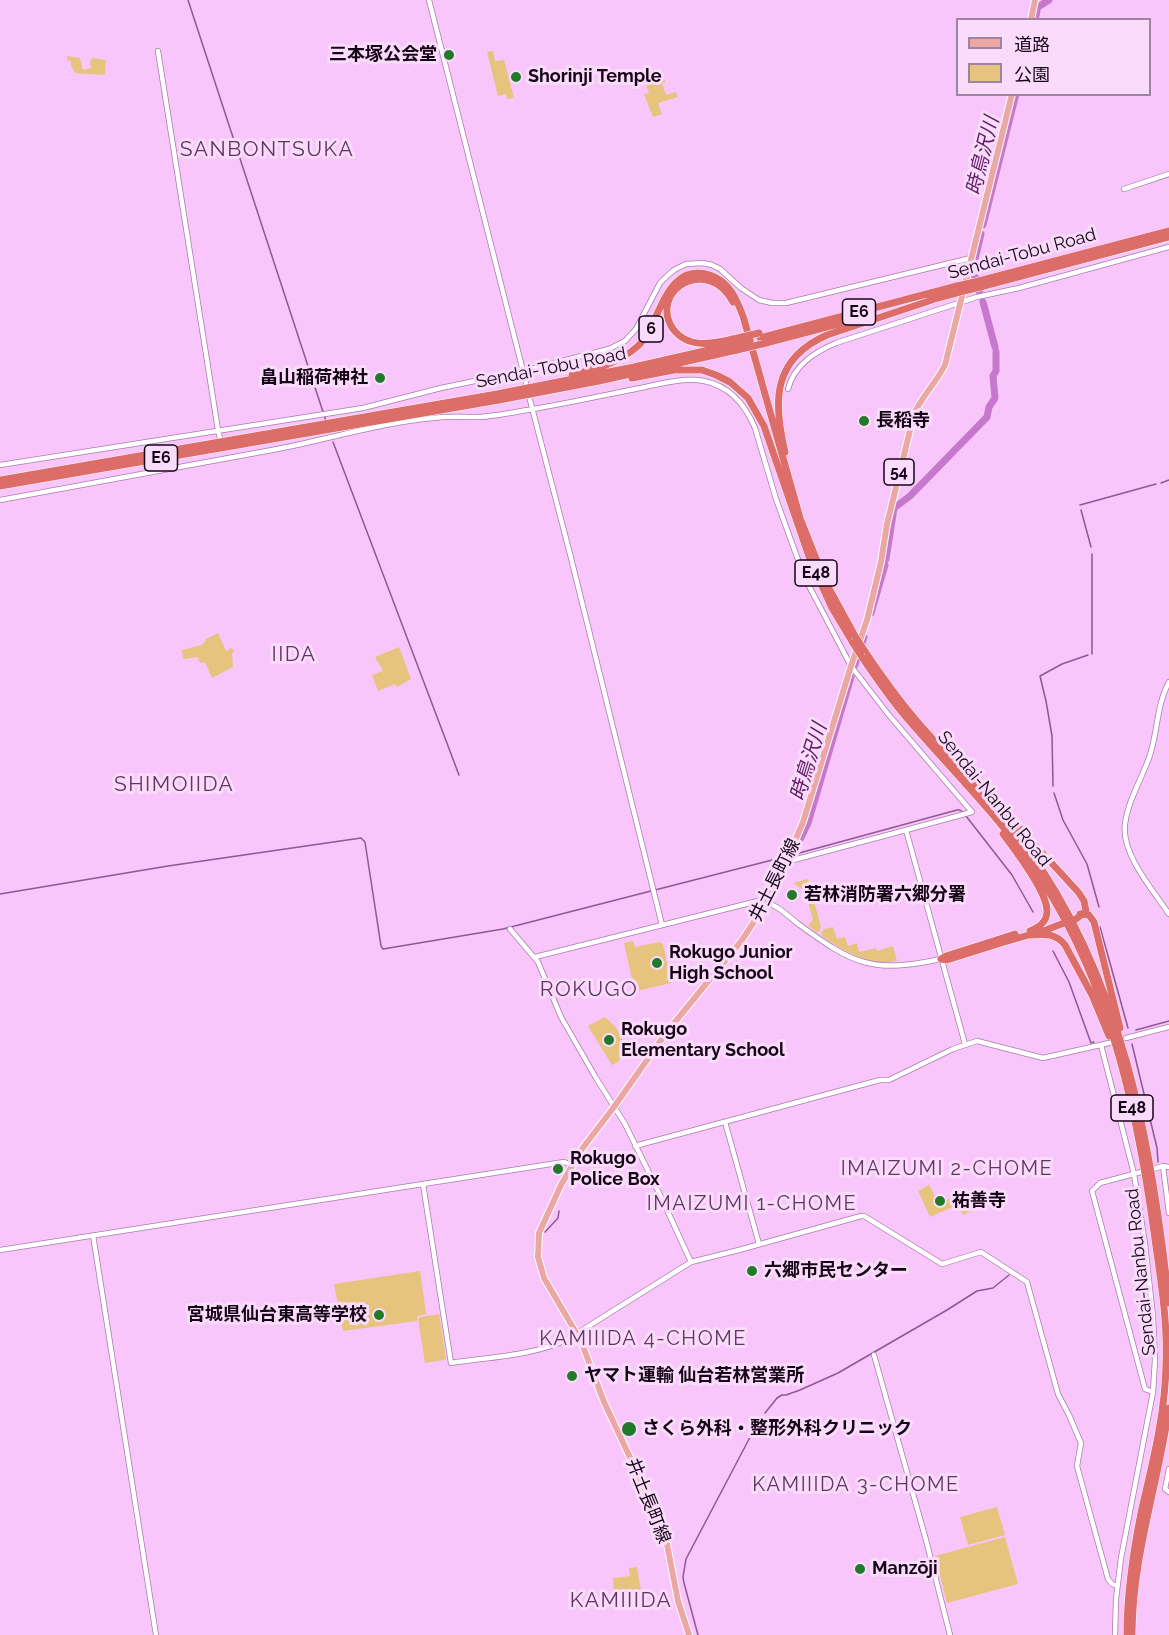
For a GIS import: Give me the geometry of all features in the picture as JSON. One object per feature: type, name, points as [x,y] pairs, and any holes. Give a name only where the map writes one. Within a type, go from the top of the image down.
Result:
[{"type":"highway","name":"Sendai-Tobu Road","points":[[980,284],[1169,231]]},
{"type":"highway","name":"Sendai-Tobu Road","points":[[761,338],[1169,237]]},
{"type":"highway","name":"6","points":[[496,394],[597,368],[620,359],[635,349],[646,336],[666,294],[676,282],[693,274],[711,276],[727,286],[740,308],[805,530]]},
{"type":"highway","name":"6","points":[[735,344],[705,344],[688,341],[678,335],[669,321],[667,309],[675,290],[688,281],[704,279],[718,285],[730,297],[747,344],[789,498]]},
{"type":"highway","name":"Sendai-Tobu Road","points":[[448,405],[625,369],[932,300],[957,290]]},
{"type":"highway","points":[[805,530],[778,420],[778,398],[789,367],[799,353],[820,338],[932,300]]},
{"type":"highway","name":"Sendai-Tobu Road","points":[[0,486],[448,405],[562,388],[735,344]]},
{"type":"highway","points":[[562,388],[577,389],[684,369],[702,370],[724,378],[743,393],[757,412],[789,498]]},
{"type":"highway","name":"Sendai-Tobu Road","points":[[0,480],[322,428]]},
{"type":"highway","name":"Sendai-Nanbu Road","points":[[789,498],[801,535],[832,608],[906,717],[1006,830],[1030,863],[1070,928],[1088,967],[1118,1051],[1146,1176],[1165,1320],[1167,1362],[1162,1417],[1134,1552],[1127,1607],[1127,1635]]},
{"type":"highway","name":"Sendai-Nanbu Road","points":[[805,530],[825,581],[854,639]]},
{"type":"highway","name":"Sendai-Nanbu Road","points":[[863,653],[930,736],[1012,828],[1040,866],[1075,926],[1102,986],[1124,1051],[1134,1090],[1160,1226],[1169,1303]]},
{"type":"highway","points":[[956,764],[1069,881],[1084,902],[1086,909],[1084,913]]},
{"type":"highway","points":[[981,802],[1028,870],[1044,901],[1047,913],[1045,918],[1031,933]]},
{"type":"highway","points":[[1075,917],[1084,913],[1092,918],[1118,1017],[1124,1051]]},
{"type":"highway","points":[[941,959],[947,960],[1063,922]]},
{"type":"highway","points":[[1031,933],[1054,936],[1061,940],[1071,955],[1102,1017],[1130,1098]]},
{"type":"highway","points":[[1132,1635],[1139,1552],[1169,1408]]},
{"type":"main road","points":[[1031,18],[1035,0]]},
{"type":"main road","name":"井土長町線","points":[[689,1635],[678,1601],[666,1539],[659,1519],[606,1408],[577,1332],[544,1278],[538,1262],[539,1233],[582,1149],[666,1033],[742,940],[767,902],[803,822],[867,620],[881,562],[887,524],[914,414],[945,365],[1012,96]]},
{"type":"street","points":[[429,0],[526,383]]},
{"type":"street","points":[[158,51],[220,438]]},
{"type":"street","points":[[1124,189],[1169,174]]},
{"type":"street","points":[[788,389],[792,379],[805,362],[824,348],[983,295],[1019,288],[1169,247]]},
{"type":"street","points":[[0,465],[363,408],[609,349],[625,341],[636,329],[660,283],[674,270],[686,264],[712,265],[751,295],[765,302],[786,303],[971,258]]},
{"type":"street","points":[[0,500],[303,444],[398,423],[433,418],[481,417],[675,381],[703,381],[715,384],[732,393],[746,410],[755,428],[776,500],[797,557],[818,604],[851,666],[888,714],[972,812],[787,858]]},
{"type":"street","points":[[530,400],[662,925]]},
{"type":"street","points":[[136,443],[138,452]]},
{"type":"street","points":[[140,465],[142,474]]},
{"type":"street","points":[[1169,682],[1159,708],[1149,759],[1128,811],[1124,831],[1131,857],[1169,914]]},
{"type":"street","points":[[906,830],[965,1044]]},
{"type":"street","points":[[535,957],[758,901],[767,902],[776,907],[835,950],[852,959],[886,967],[941,959]]},
{"type":"street","points":[[510,929],[535,957],[561,1017],[624,1124],[691,1262]]},
{"type":"street","points":[[1126,1038],[1169,1027]]},
{"type":"street","points":[[635,1146],[880,1080],[889,1080],[965,1044],[977,1041],[1043,1058],[1109,1043]]},
{"type":"street","points":[[1101,1045],[1134,1174],[1145,1244],[1155,1360],[1154,1392],[1125,1534],[1117,1586],[1115,1635]]},
{"type":"street","points":[[725,1122],[759,1244]]},
{"type":"street","points":[[0,1250],[564,1162],[572,1165]]},
{"type":"street","points":[[1153,1169],[1166,1167],[1169,1213]]},
{"type":"street","points":[[1141,1172],[1100,1183],[1092,1191],[1144,1389],[1154,1392]]},
{"type":"street","points":[[423,1184],[451,1363],[548,1348],[568,1339],[691,1262],[864,1216],[942,1264],[981,1252],[1027,1282],[1058,1394],[1081,1443],[1077,1466],[1108,1579],[1117,1586]]},
{"type":"street","points":[[93,1235],[156,1635]]},
{"type":"street","points":[[874,1355],[950,1635]]},
{"type":"street","points":[[1169,1469],[1165,1489],[1169,1492]]},
{"type":"green space","points":[[493,51],[495,61],[504,60],[514,98],[507,99],[506,94],[498,96],[487,52]]},
{"type":"green space","points":[[67,56],[80,58],[83,70],[91,68],[92,58],[106,60],[105,74],[75,73]]},
{"type":"green space","points":[[654,76],[665,80],[662,83],[666,95],[676,92],[678,97],[658,103],[662,114],[653,117],[644,94],[649,93],[646,85],[652,84]]},
{"type":"green space","points":[[218,633],[226,651],[232,648],[234,652],[232,653],[233,667],[212,678],[205,662],[200,663],[198,657],[183,659],[182,650],[201,645],[206,639]]},
{"type":"green space","points":[[399,647],[411,679],[397,687],[395,684],[378,691],[372,675],[383,671],[375,657]]},
{"type":"green space","points":[[808,879],[821,927],[819,932],[808,925],[813,920],[805,891],[793,883]]},
{"type":"green space","points":[[833,927],[837,939],[845,937],[848,946],[857,943],[859,952],[876,948],[877,951],[893,946],[897,961],[877,962],[848,952],[822,936],[824,929]]},
{"type":"green space","points":[[633,941],[635,947],[659,942],[663,944],[671,983],[637,991],[634,988],[624,943]]},
{"type":"green space","points":[[605,1017],[615,1026],[627,1047],[618,1062],[612,1065],[588,1026]]},
{"type":"green space","points":[[929,1185],[938,1207],[957,1192],[959,1195],[962,1193],[972,1210],[963,1215],[957,1205],[930,1217],[918,1191]]},
{"type":"green space","points":[[420,1271],[426,1314],[417,1316],[417,1321],[343,1331],[334,1284]]},
{"type":"green space","points":[[439,1314],[446,1358],[425,1363],[418,1319]]},
{"type":"green space","points":[[997,1507],[1005,1535],[968,1545],[960,1517]]},
{"type":"green space","points":[[1005,1537],[1018,1584],[947,1603],[935,1556]]},
{"type":"green space","points":[[637,1567],[643,1603],[617,1607],[614,1605],[613,1578],[630,1576],[629,1568]]},
{"type":"waterway","points":[[188,0],[326,421]]},
{"type":"waterway","name":"時鳥沢川","points":[[1038,7],[1049,0]]},
{"type":"waterway","name":"時鳥沢川","points":[[1035,18],[1037,11]]},
{"type":"waterway","name":"時鳥沢川","points":[[983,225],[1015,96]]},
{"type":"waterway","name":"時鳥沢川","points":[[974,263],[981,234]]},
{"type":"waterway","name":"時鳥沢川","points":[[974,274],[980,294]]},
{"type":"waterway","name":"時鳥沢川","points":[[983,302],[995,347]]},
{"type":"waterway","name":"時鳥沢川","points":[[886,559],[894,508],[910,496],[987,417],[989,407],[995,398],[993,376],[996,371],[996,352]]},
{"type":"waterway","points":[[333,442],[459,775]]},
{"type":"waterway","points":[[1161,483],[1169,480]]},
{"type":"waterway","points":[[1080,505],[1156,484]]},
{"type":"waterway","points":[[1081,510],[1091,547]]},
{"type":"waterway","points":[[1092,554],[1092,654]]},
{"type":"waterway","name":"時鳥沢川","points":[[871,613],[885,565]]},
{"type":"waterway","name":"時鳥沢川","points":[[855,665],[864,637]]},
{"type":"waterway","points":[[1053,786],[1052,736],[1040,676],[1062,664],[1088,655]]},
{"type":"waterway","name":"時鳥沢川","points":[[793,854],[808,823],[851,677]]},
{"type":"waterway","points":[[1054,793],[1063,820],[1087,864],[1099,907]]},
{"type":"waterway","points":[[792,855],[957,810],[963,812]]},
{"type":"waterway","points":[[966,816],[1012,875],[1033,912]]},
{"type":"waterway","points":[[0,894],[168,866],[361,838],[365,842],[383,949],[503,929],[651,891]]},
{"type":"waterway","points":[[655,890],[784,857]]},
{"type":"waterway","points":[[1100,927],[1128,1028]]},
{"type":"waterway","points":[[1053,951],[1069,982],[1091,1043],[1094,1042]]},
{"type":"waterway","points":[[1136,1030],[1169,1021]]},
{"type":"waterway","points":[[1132,1044],[1157,1148],[1158,1162]]},
{"type":"waterway","points":[[545,1232],[558,1218],[559,1211]]},
{"type":"waterway","points":[[765,1413],[782,1395],[800,1390],[838,1373],[977,1291],[993,1288],[1009,1275]]},
{"type":"waterway","points":[[698,1635],[683,1577],[686,1559],[758,1422]]},
{"type":"place","name":"三本塚公会堂","points":[[449,55]]},
{"type":"place","name":"Shorinji Temple","points":[[516,77]]},
{"type":"place","name":"畠山稲荷神社","points":[[380,378]]},
{"type":"place","name":"長稻寺","points":[[864,421]]},
{"type":"place","name":"若林消防署六郷分署","points":[[792,895]]},
{"type":"place","name":"Rokugo Junior High School","points":[[657,963]]},
{"type":"place","name":"Rokugo Elementary School","points":[[609,1040]]},
{"type":"place","name":"Rokugo Police Box","points":[[558,1169]]},
{"type":"place","name":"祐善寺","points":[[940,1201]]},
{"type":"place","name":"六郷市民センター","points":[[752,1271]]},
{"type":"place","name":"宮城県仙台東高等学校","points":[[379,1315]]},
{"type":"place","name":"ヤマト運輸 仙台若林営業所","points":[[572,1376]]},
{"type":"place","name":"さくら外科・整形外科クリニック","points":[[629,1429]]},
{"type":"place","name":"Manzōji","points":[[860,1569]]},
{"type":"district","name":"SANBONTSUKA","points":[[267,150]]},
{"type":"district","name":"IIDA","points":[[294,655]]},
{"type":"district","name":"SHIMOIIDA","points":[[174,785]]},
{"type":"district","name":"ROKUGO","points":[[589,990]]},
{"type":"district","name":"IMAIZUMI 2-CHOME","points":[[947,1169]]},
{"type":"district","name":"IMAIZUMI 1-CHOME","points":[[752,1204]]},
{"type":"district","name":"KAMIIIDA 4-CHOME","points":[[643,1339]]},
{"type":"district","name":"KAMIIIDA 3-CHOME","points":[[856,1485]]},
{"type":"district","name":"KAMIIIDA","points":[[621,1601]]}]
